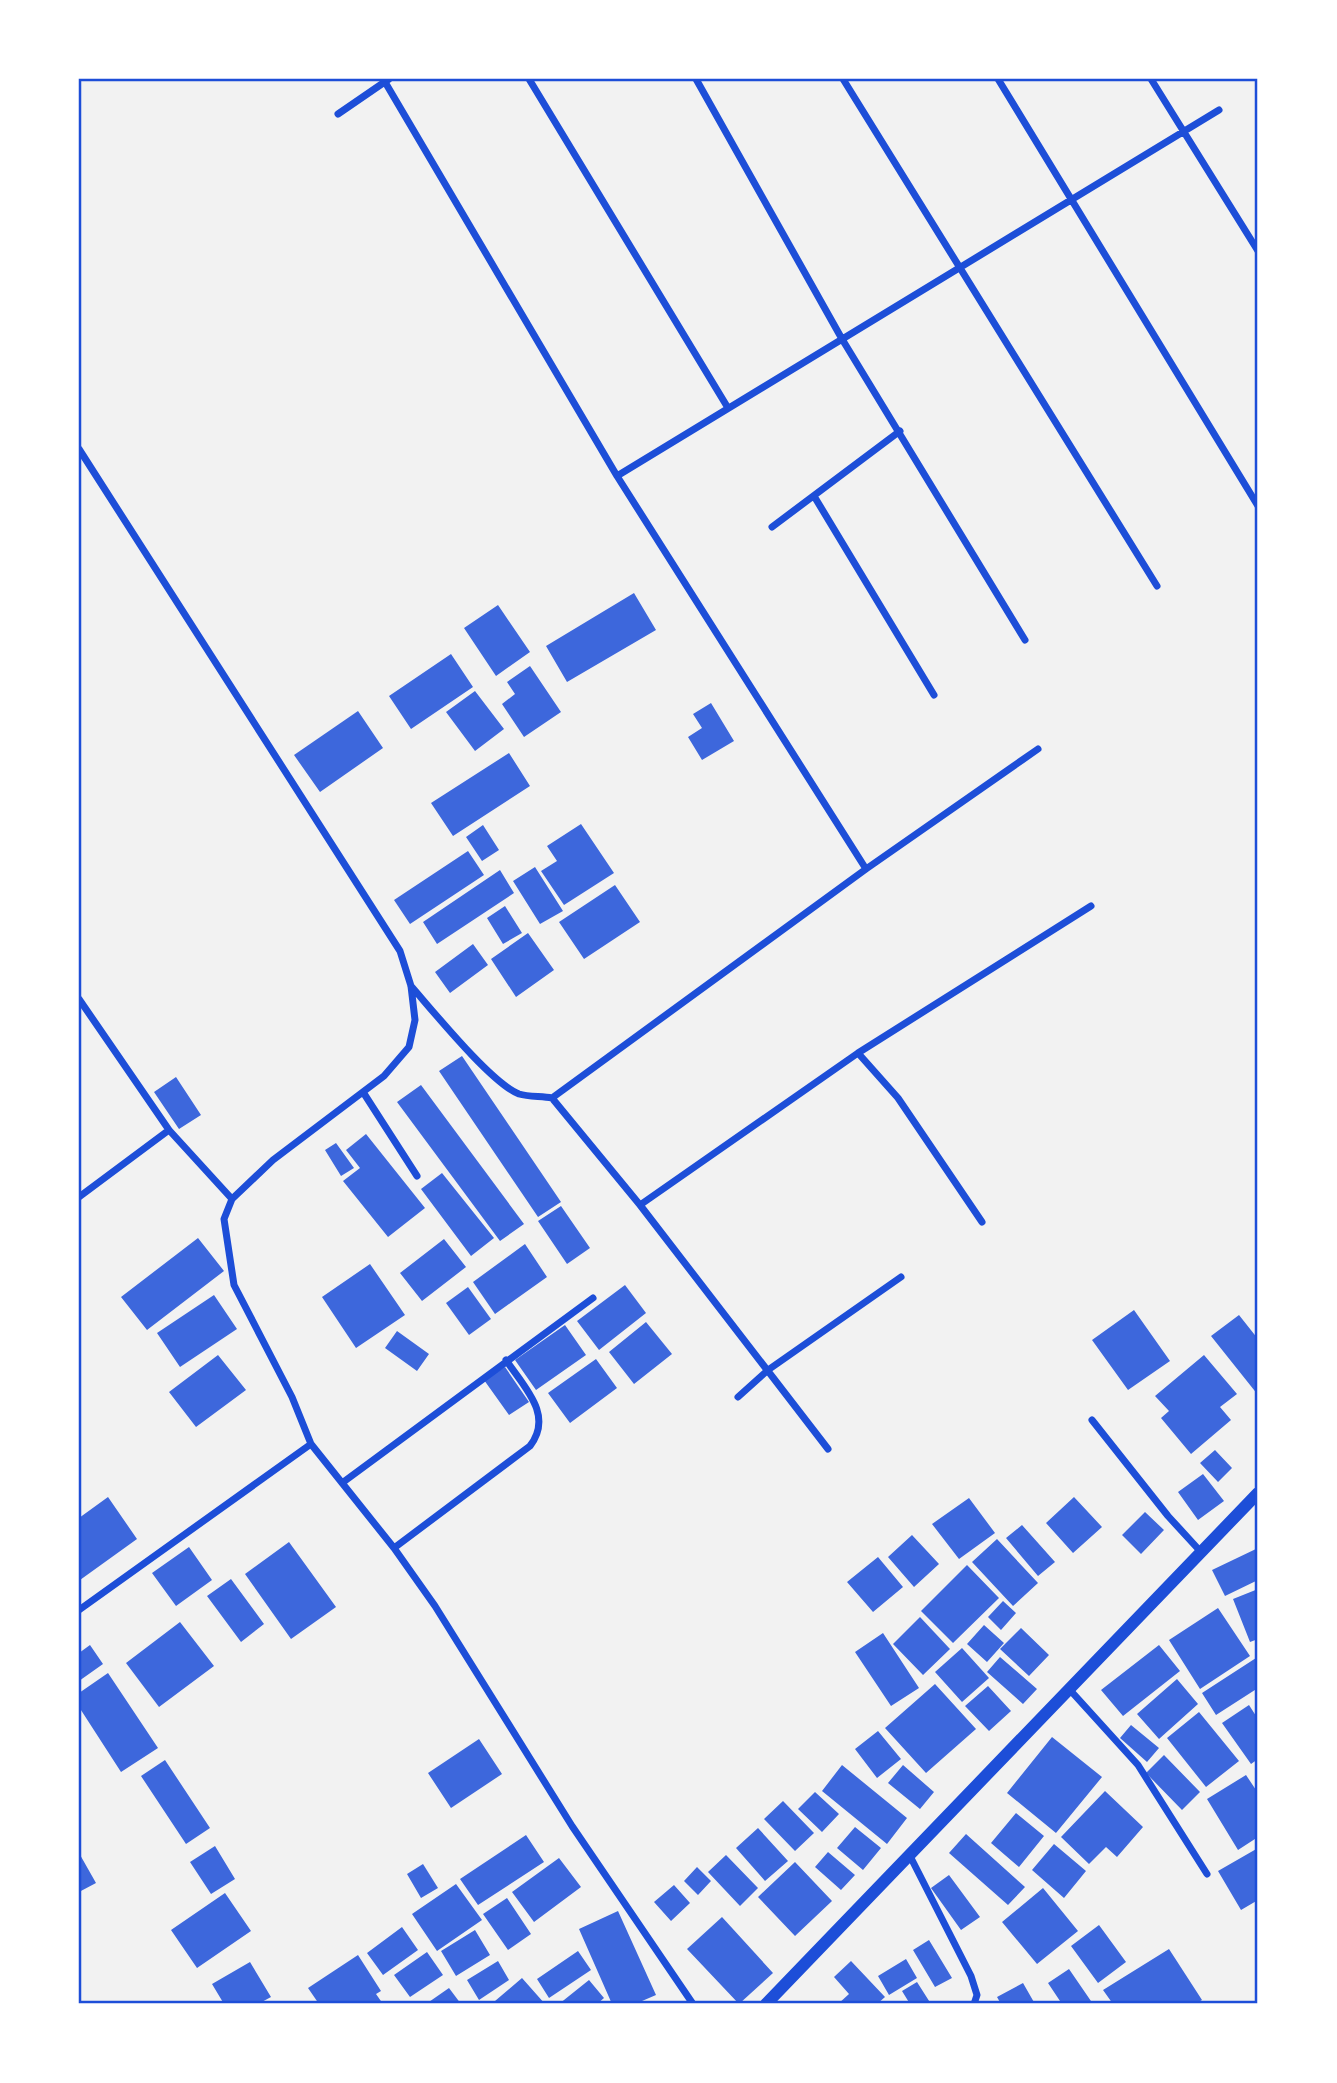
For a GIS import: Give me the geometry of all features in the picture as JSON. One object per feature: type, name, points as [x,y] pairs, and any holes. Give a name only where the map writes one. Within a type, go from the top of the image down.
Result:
[{"type":"street","points":[[529,79],[728,408]]},
{"type":"street","points":[[696,79],[842,339],[1025,640]]},
{"type":"street","points":[[843,79],[1157,586]]},
{"type":"street","points":[[998,79],[1258,506]]},
{"type":"street","points":[[1151,79],[1258,251]]},
{"type":"street","points":[[338,114],[387,80],[617,476],[866,869]]},
{"type":"street","points":[[617,476],[1219,110]]},
{"type":"street","points":[[772,527],[900,431]]},
{"type":"street","points":[[79,449],[400,951],[411,986],[415,1020],[409,1047],[384,1076],[272,1160],[232,1199],[224,1219],[234,1284],[292,1397],[311,1444],[394,1548],[435,1606],[572,1826],[693,2004]]},
{"type":"street","points":[[814,496],[934,695]]},
{"type":"street","points":[[411,986],[452,1034],[501,1081],[519,1094],[552,1098],[866,869],[1038,749]]},
{"type":"street","points":[[640,1205],[858,1053],[1091,906]]},
{"type":"street","points":[[79,999],[169,1130],[232,1199]]},
{"type":"street","points":[[858,1053],[898,1098],[982,1222]]},
{"type":"street","points":[[363,1092],[417,1176]]},
{"type":"street","points":[[552,1098],[640,1205],[828,1448]]},
{"type":"street","points":[[79,1197],[169,1130]]},
{"type":"street","points":[[738,1397],[768,1370],[901,1277]]},
{"type":"street","points":[[342,1483],[593,1298]]},
{"type":"street","points":[[394,1548],[530,1447],[537,1437],[541,1427],[539,1412],[506,1360]]},
{"type":"street","points":[[1092,1420],[1168,1516],[1201,1552]]},
{"type":"street","points":[[79,1610],[311,1444]]},
{"type":"street","points":[[766,2004],[1258,1493]]},
{"type":"street","points":[[1070,1690],[1138,1765],[1207,1874]]},
{"type":"street","points":[[910,1856],[971,1976],[977,1995],[974,2004]]},
{"type":"building","points":[[634,593],[656,630],[567,682],[546,646]]},
{"type":"building","points":[[498,605],[530,652],[496,676],[464,628]]},
{"type":"building","points":[[451,654],[473,687],[411,729],[389,696]]},
{"type":"building","points":[[530,666],[561,712],[524,737],[502,704],[515,694],[507,682]]},
{"type":"building","points":[[475,691],[504,729],[475,751],[446,712]]},
{"type":"building","points":[[711,703],[734,741],[702,760],[688,737],[702,728],[693,714]]},
{"type":"building","points":[[358,711],[383,748],[320,792],[294,755]]},
{"type":"building","points":[[509,753],[530,786],[453,836],[431,803]]},
{"type":"building","points":[[581,824],[614,873],[564,905],[541,871],[557,861],[547,846]]},
{"type":"building","points":[[483,825],[499,850],[482,861],[466,837]]},
{"type":"building","points":[[468,851],[484,875],[410,924],[394,900]]},
{"type":"building","points":[[535,867],[563,911],[540,924],[513,881]]},
{"type":"building","points":[[500,870],[514,893],[437,944],[423,922]]},
{"type":"building","points":[[615,885],[640,922],[584,959],[559,922]]},
{"type":"building","points":[[505,906],[522,933],[503,944],[487,918]]},
{"type":"building","points":[[528,933],[554,970],[516,997],[491,959]]},
{"type":"building","points":[[473,944],[488,965],[450,993],[435,972]]},
{"type":"building","points":[[462,1056],[561,1202],[538,1217],[439,1071]]},
{"type":"building","points":[[176,1077],[201,1115],[179,1129],[154,1092]]},
{"type":"building","points":[[421,1085],[524,1224],[500,1241],[397,1102]]},
{"type":"building","points":[[366,1134],[425,1208],[388,1237],[343,1181],[360,1168],[346,1150]]},
{"type":"building","points":[[336,1143],[354,1168],[341,1176],[325,1150]]},
{"type":"building","points":[[442,1173],[494,1238],[471,1256],[421,1189]]},
{"type":"building","points":[[561,1206],[590,1248],[567,1264],[538,1221]]},
{"type":"building","points":[[198,1238],[224,1271],[147,1330],[121,1297]]},
{"type":"building","points":[[444,1239],[466,1267],[422,1301],[400,1273]]},
{"type":"building","points":[[525,1244],[547,1277],[495,1314],[473,1282]]},
{"type":"building","points":[[370,1264],[405,1315],[356,1348],[322,1297]]},
{"type":"building","points":[[625,1285],[646,1313],[599,1350],[577,1321]]},
{"type":"building","points":[[468,1287],[491,1319],[469,1335],[446,1303]]},
{"type":"building","points":[[214,1295],[237,1329],[180,1367],[157,1333]]},
{"type":"building","points":[[1134,1310],[1170,1361],[1128,1390],[1092,1340]]},
{"type":"building","points":[[1239,1315],[1258,1339],[1258,1395],[1211,1336]]},
{"type":"building","points":[[646,1322],[672,1354],[634,1384],[609,1352]]},
{"type":"building","points":[[565,1325],[586,1355],[536,1390],[515,1360]]},
{"type":"building","points":[[397,1331],[429,1354],[417,1371],[385,1348]]},
{"type":"building","points":[[218,1355],[246,1390],[196,1427],[169,1392]]},
{"type":"building","points":[[1204,1355],[1237,1394],[1220,1407],[1231,1420],[1191,1454],[1161,1418],[1169,1411],[1155,1396]]},
{"type":"building","points":[[596,1359],[617,1388],[570,1423],[548,1393]]},
{"type":"building","points":[[505,1367],[529,1402],[509,1415],[484,1380]]},
{"type":"building","points":[[1215,1450],[1232,1468],[1218,1482],[1200,1463]]},
{"type":"building","points":[[1203,1474],[1224,1501],[1198,1520],[1178,1492]]},
{"type":"building","points":[[108,1497],[137,1539],[80,1580],[79,1518]]},
{"type":"building","points":[[1074,1497],[1102,1527],[1073,1553],[1046,1523]]},
{"type":"building","points":[[969,1498],[995,1533],[959,1559],[932,1524]]},
{"type":"building","points":[[1145,1512],[1164,1530],[1141,1554],[1122,1535]]},
{"type":"building","points":[[1022,1525],[1055,1562],[1038,1576],[1006,1538]]},
{"type":"building","points":[[912,1535],[939,1564],[914,1587],[888,1557]]},
{"type":"building","points":[[997,1539],[1038,1583],[1013,1606],[972,1562]]},
{"type":"building","points":[[289,1542],[336,1607],[291,1639],[245,1574]]},
{"type":"building","points":[[189,1547],[212,1580],[176,1606],[152,1573]]},
{"type":"building","points":[[1258,1548],[1258,1580],[1225,1596],[1212,1570]]},
{"type":"building","points":[[878,1557],[903,1587],[873,1612],[847,1582]]},
{"type":"building","points":[[967,1565],[999,1598],[953,1643],[921,1611]]},
{"type":"building","points":[[231,1579],[264,1624],[241,1642],[207,1596]]},
{"type":"building","points":[[1258,1589],[1258,1639],[1250,1642],[1233,1599]]},
{"type":"building","points":[[1003,1601],[1016,1613],[1001,1630],[988,1617]]},
{"type":"building","points":[[1218,1608],[1250,1656],[1200,1689],[1169,1640]]},
{"type":"building","points":[[920,1617],[950,1649],[923,1675],[893,1644]]},
{"type":"building","points":[[180,1622],[214,1666],[159,1707],[126,1663]]},
{"type":"building","points":[[984,1625],[1004,1643],[987,1662],[967,1644]]},
{"type":"building","points":[[1021,1628],[1049,1655],[1029,1676],[1000,1649]]},
{"type":"building","points":[[883,1633],[919,1688],[891,1706],[855,1652]]},
{"type":"building","points":[[90,1645],[103,1664],[79,1681],[79,1653]]},
{"type":"building","points":[[1159,1645],[1180,1671],[1123,1716],[1101,1690]]},
{"type":"building","points":[[962,1648],[989,1678],[962,1702],[935,1672]]},
{"type":"building","points":[[1000,1657],[1037,1689],[1023,1704],[987,1672]]},
{"type":"building","points":[[1256,1658],[1258,1688],[1216,1715],[1202,1693]]},
{"type":"building","points":[[108,1673],[158,1748],[121,1772],[79,1707],[79,1693]]},
{"type":"building","points":[[1177,1679],[1198,1704],[1159,1739],[1137,1714]]},
{"type":"building","points":[[935,1684],[976,1729],[926,1773],[885,1728]]},
{"type":"building","points":[[988,1686],[1011,1711],[989,1731],[965,1706]]},
{"type":"building","points":[[1249,1705],[1258,1719],[1258,1759],[1251,1764],[1222,1723]]},
{"type":"building","points":[[1199,1712],[1239,1761],[1206,1787],[1167,1738]]},
{"type":"building","points":[[1131,1725],[1159,1748],[1147,1762],[1120,1738]]},
{"type":"building","points":[[878,1731],[901,1759],[877,1778],[855,1749]]},
{"type":"building","points":[[1052,1737],[1102,1777],[1056,1833],[1007,1793]]},
{"type":"building","points":[[479,1739],[502,1774],[451,1808],[428,1773]]},
{"type":"building","points":[[1164,1755],[1200,1792],[1182,1810],[1146,1773]]},
{"type":"building","points":[[165,1760],[210,1828],[186,1844],[141,1776]]},
{"type":"building","points":[[842,1765],[907,1818],[887,1844],[822,1791]]},
{"type":"building","points":[[903,1765],[934,1792],[920,1809],[888,1783]]},
{"type":"building","points":[[1246,1775],[1258,1793],[1258,1837],[1238,1850],[1207,1799]]},
{"type":"building","points":[[1105,1791],[1143,1827],[1117,1857],[1106,1847],[1089,1864],[1061,1837]]},
{"type":"building","points":[[815,1792],[839,1814],[822,1832],[798,1809]]},
{"type":"building","points":[[783,1801],[814,1833],[795,1851],[764,1819]]},
{"type":"building","points":[[1016,1813],[1044,1836],[1019,1867],[991,1843]]},
{"type":"building","points":[[855,1827],[881,1848],[863,1870],[837,1848]]},
{"type":"building","points":[[758,1828],[788,1861],[765,1881],[736,1848]]},
{"type":"building","points":[[966,1834],[1025,1887],[1008,1905],[949,1853]]},
{"type":"building","points":[[526,1835],[544,1862],[478,1905],[460,1879]]},
{"type":"building","points":[[1054,1844],[1086,1871],[1064,1898],[1032,1870]]},
{"type":"building","points":[[215,1846],[235,1879],[211,1894],[190,1862]]},
{"type":"building","points":[[1258,1848],[1258,1900],[1241,1910],[1218,1871]]},
{"type":"building","points":[[828,1852],[855,1875],[841,1890],[815,1867]]},
{"type":"building","points":[[79,1853],[96,1883],[79,1892]]},
{"type":"building","points":[[726,1855],[758,1888],[740,1906],[708,1872]]},
{"type":"building","points":[[559,1858],[581,1887],[534,1922],[512,1892]]},
{"type":"building","points":[[795,1862],[832,1901],[795,1936],[758,1897]]},
{"type":"building","points":[[423,1864],[438,1888],[421,1898],[407,1874]]},
{"type":"building","points":[[697,1867],[711,1881],[698,1895],[684,1881]]},
{"type":"building","points":[[949,1875],[980,1917],[961,1930],[931,1888]]},
{"type":"building","points":[[456,1884],[482,1920],[437,1951],[412,1914]]},
{"type":"building","points":[[674,1885],[690,1903],[671,1921],[654,1902]]},
{"type":"building","points":[[1043,1888],[1078,1931],[1037,1964],[1002,1922]]},
{"type":"building","points":[[225,1893],[251,1931],[197,1968],[171,1930]]},
{"type":"building","points":[[507,1898],[531,1934],[508,1950],[483,1914]]},
{"type":"building","points":[[618,1911],[656,1995],[635,2004],[612,2004],[579,1929]]},
{"type":"building","points":[[722,1917],[773,1973],[739,2004],[687,1949]]},
{"type":"building","points":[[1099,1925],[1126,1962],[1098,1983],[1071,1946]]},
{"type":"building","points":[[402,1927],[418,1950],[383,1975],[367,1953]]},
{"type":"building","points":[[475,1930],[490,1955],[456,1976],[441,1951]]},
{"type":"building","points":[[929,1940],[952,1978],[935,1987],[913,1950]]},
{"type":"building","points":[[1169,1949],[1202,2000],[1195,2004],[1113,2004],[1103,1990]]},
{"type":"building","points":[[578,1951],[591,1970],[549,1998],[537,1979]]},
{"type":"building","points":[[427,1952],[443,1975],[410,1997],[394,1975]]},
{"type":"building","points":[[358,1955],[381,1991],[376,1994],[383,2004],[319,2004],[308,1988]]},
{"type":"building","points":[[906,1959],[917,1978],[889,1995],[878,1976]]},
{"type":"building","points":[[498,1961],[509,1980],[479,2000],[467,1980]]},
{"type":"building","points":[[851,1961],[885,1997],[877,2004],[838,2004],[849,1994],[834,1977]]},
{"type":"building","points":[[250,1962],[271,1997],[258,2004],[224,2004],[212,1984]]},
{"type":"building","points":[[1069,1969],[1093,2004],[1062,2004],[1048,1983]]},
{"type":"building","points":[[522,1978],[545,2004],[498,2004],[495,2001]]},
{"type":"building","points":[[589,1980],[604,1998],[597,2004],[559,2004]]},
{"type":"building","points":[[917,1982],[931,2004],[910,2004],[902,1991]]},
{"type":"building","points":[[1023,1983],[1035,2004],[1001,2004],[997,1997]]},
{"type":"building","points":[[449,1988],[461,2004],[426,2004]]}]
